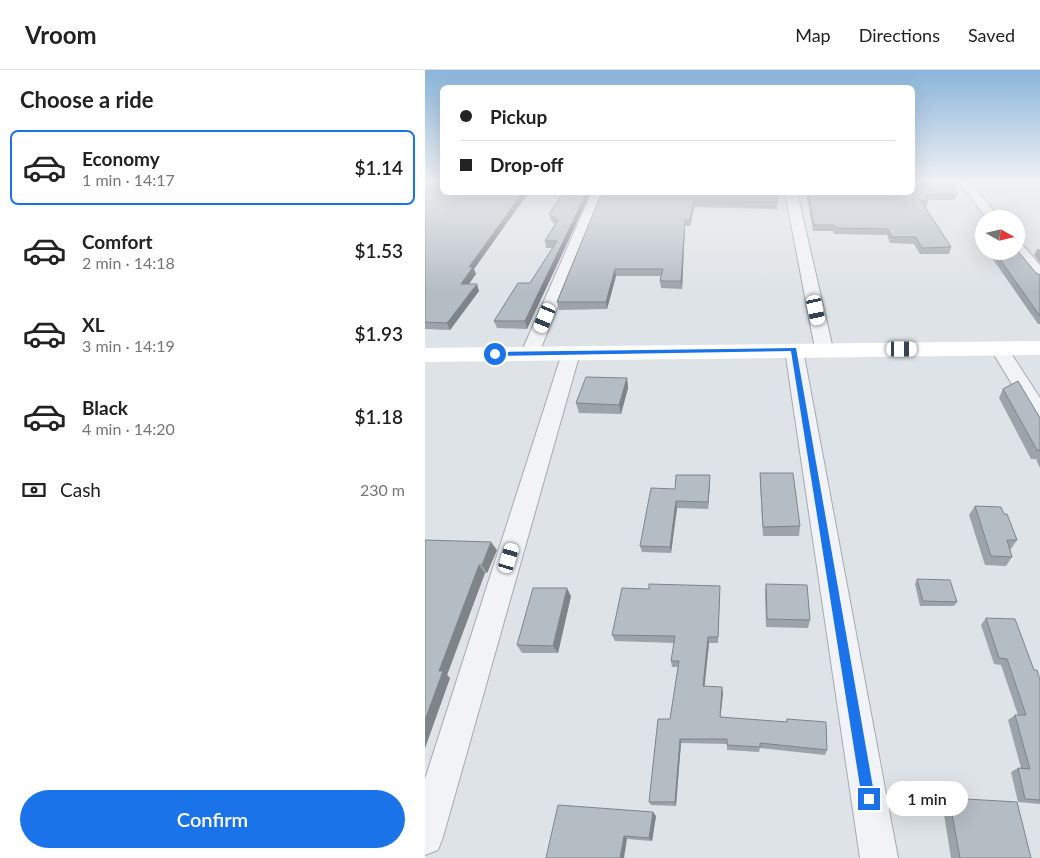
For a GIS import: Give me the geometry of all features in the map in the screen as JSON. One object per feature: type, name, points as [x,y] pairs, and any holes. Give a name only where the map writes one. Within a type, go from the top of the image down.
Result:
[{"type":"main road","points":[[425,354],[1040,348]]},
{"type":"street","points":[[530,353],[587,218]]},
{"type":"street","points":[[796,218],[824,349]]},
{"type":"street","points":[[1025,257],[1040,276]]},
{"type":"street","points":[[999,348],[1040,414]]},
{"type":"street","points":[[794,350],[879,858]]},
{"type":"street","points":[[425,837],[571,353]]},
{"type":"building","points":[[425,218],[504,218],[469,267],[473,267],[461,284],[477,284],[447,323],[425,322]]},
{"type":"building","points":[[555,218],[575,218],[525,321],[494,321],[518,283],[530,283],[557,241],[545,241],[558,220]]},
{"type":"building","points":[[591,218],[690,218],[690,220],[685,220],[681,281],[660,281],[663,269],[615,269],[606,302],[557,302]]},
{"type":"building","points":[[813,218],[932,218],[951,247],[922,248],[916,237],[892,237],[888,229],[835,228],[834,225],[814,225]]},
{"type":"building","points":[[1000,260],[1025,260],[1040,275],[1040,316]]},
{"type":"building","points":[[586,377],[627,378],[619,405],[576,403]]},
{"type":"building","points":[[1018,381],[1040,418],[1040,450],[1037,450],[1003,389]]},
{"type":"building","points":[[760,473],[793,473],[800,526],[763,527]]},
{"type":"building","points":[[676,475],[710,475],[708,502],[676,501],[670,547],[640,546],[651,488],[675,489]]},
{"type":"building","points":[[975,506],[1001,507],[1004,514],[1007,514],[1017,540],[1007,540],[1012,557],[991,556]]},
{"type":"building","points":[[425,540],[491,542],[482,565],[479,565],[439,671],[443,671],[425,720]]},
{"type":"building","points":[[917,579],[950,580],[957,602],[923,601]]},
{"type":"building","points":[[649,584],[720,586],[718,637],[708,637],[703,686],[722,687],[720,717],[787,722],[787,719],[826,722],[827,750],[760,743],[760,747],[727,745],[727,739],[680,739],[675,802],[649,802],[658,719],[670,719],[679,661],[671,661],[675,636],[612,635],[622,588],[649,589]]},
{"type":"building","points":[[766,584],[807,585],[810,620],[767,619]]},
{"type":"building","points":[[533,588],[567,588],[553,646],[517,645]]},
{"type":"building","points":[[986,618],[1015,619],[1034,670],[1037,670],[1040,680],[1040,800],[1025,799],[1018,768],[1030,769],[1015,715],[1026,715],[1007,659],[999,658]]},
{"type":"building","points":[[949,798],[1017,802],[1031,858],[960,858]]},
{"type":"building","points":[[558,805],[653,812],[649,838],[624,836],[620,858],[546,858]]},
{"type":"route","points":[[495,354],[794,350],[869,799]]}]
